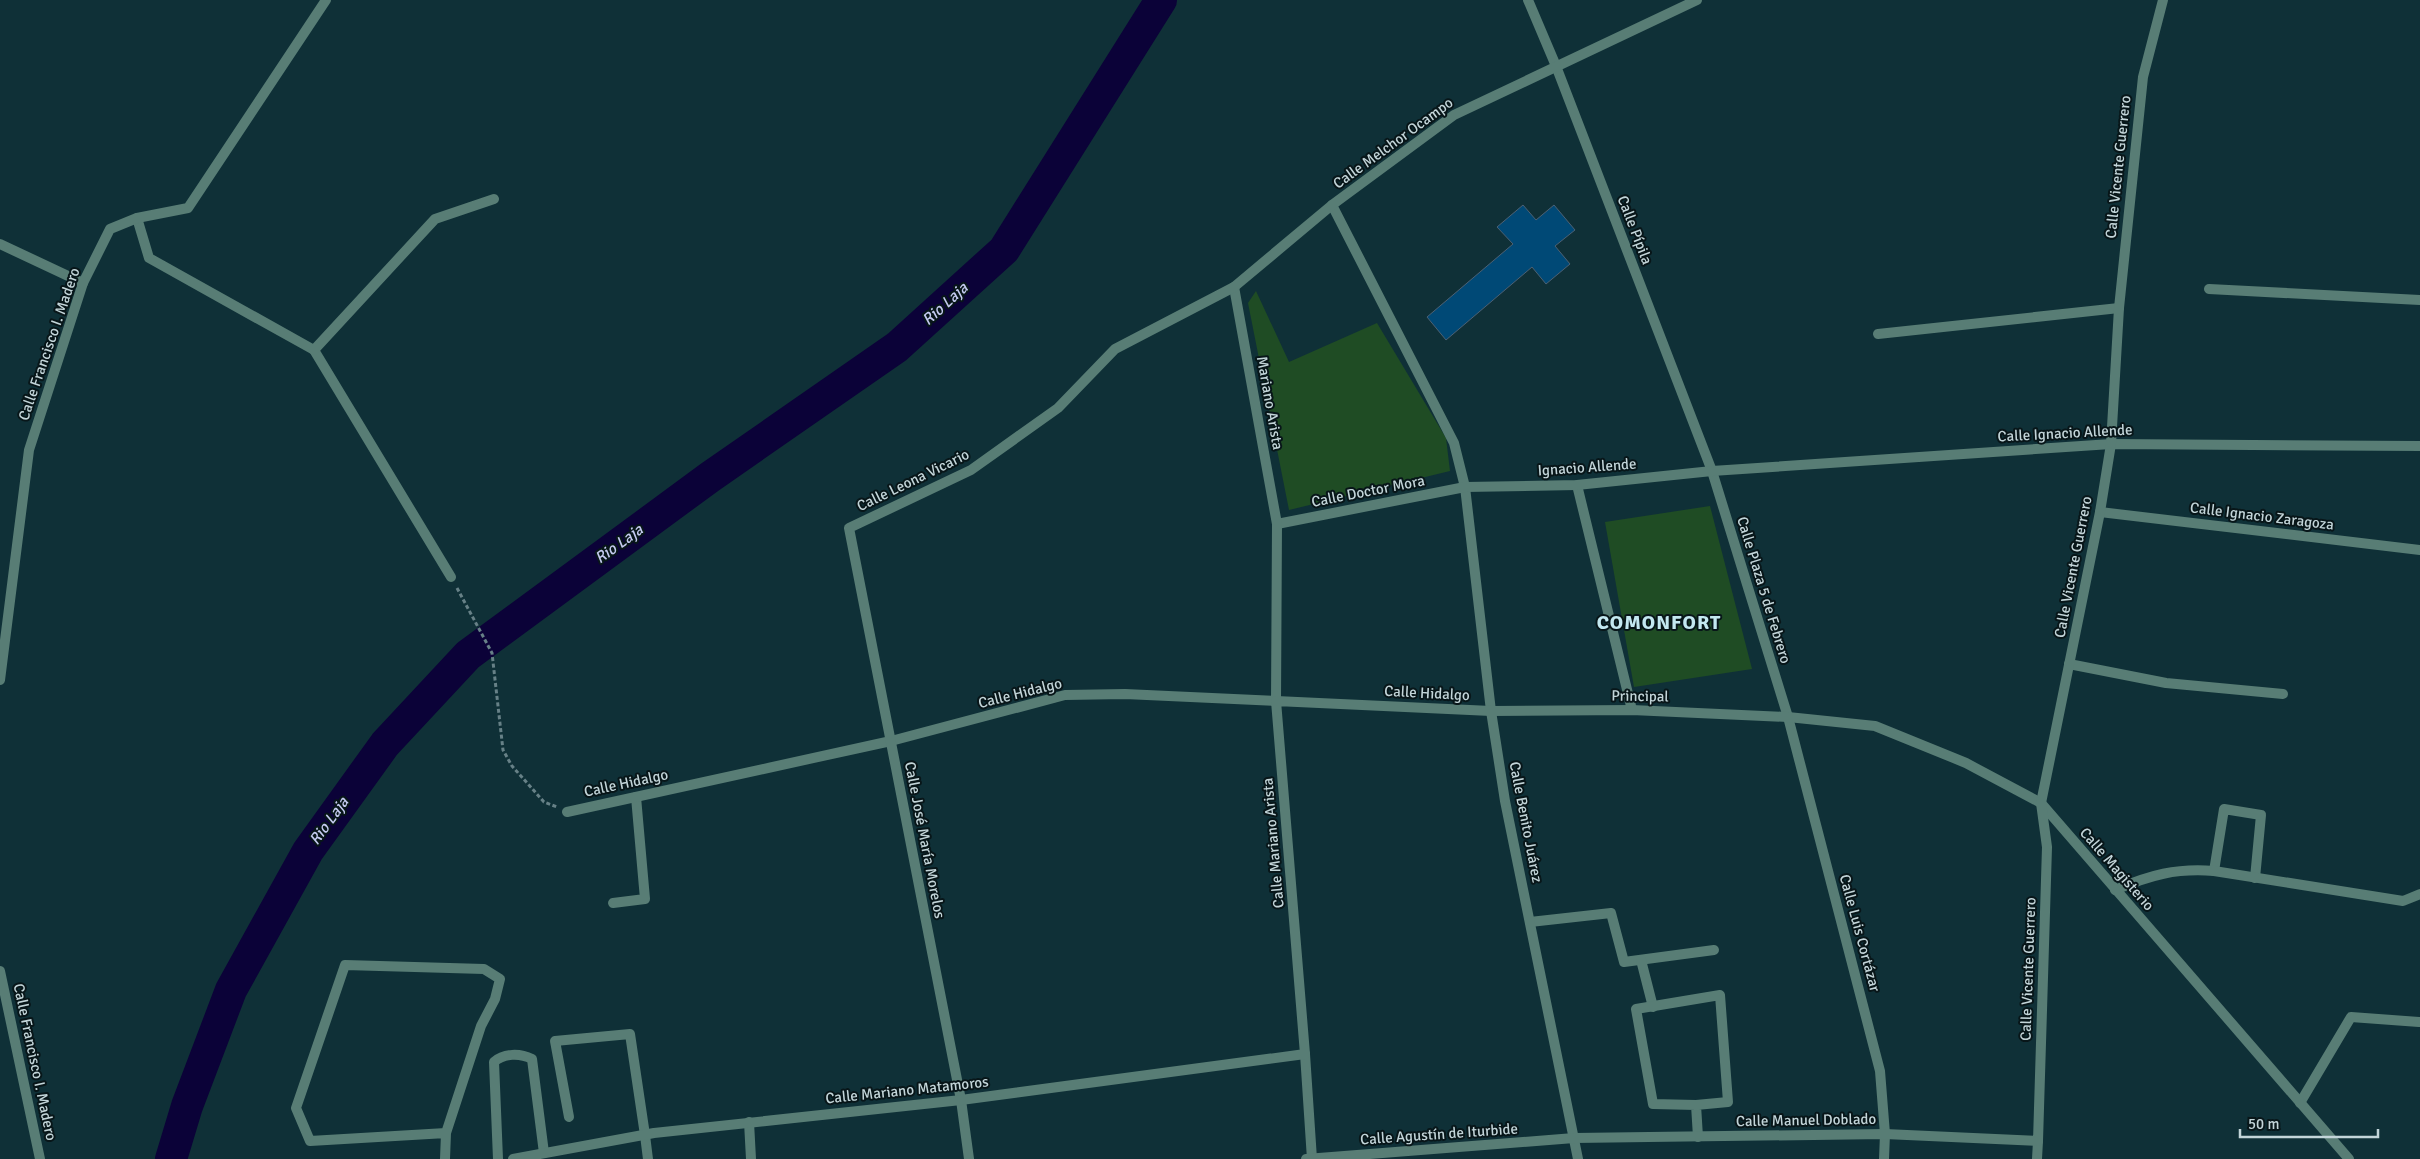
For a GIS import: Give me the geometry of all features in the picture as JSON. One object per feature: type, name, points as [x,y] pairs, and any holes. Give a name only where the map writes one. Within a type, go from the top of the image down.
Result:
[{"type":"street","name":"Calle Francisco I. Madero","points":[[0,680],[29,450],[82,283],[110,230],[137,218],[188,208],[326,0]]},
{"type":"street","name":"Calle Pípila","points":[[1528,0],[1556,66],[1712,471]]},
{"type":"street","name":"Calle Melchor Ocampo","points":[[1234,287],[1332,205],[1454,115],[1697,0]]},
{"type":"street","name":"Calle Vicente Guerrero","points":[[2038,1159],[2047,847],[2041,803],[2100,512],[2111,444],[2119,308],[2143,76],[2163,0]]},
{"type":"street","points":[[314,350],[435,219],[494,199]]},
{"type":"street","name":"Calle Benito Juárez","points":[[1332,205],[1454,443],[1465,487],[1491,711],[1505,801],[1578,1159]]},
{"type":"street","points":[[137,218],[149,258],[314,350],[451,577]]},
{"type":"street","points":[[0,244],[82,283]]},
{"type":"street","name":"Mariano Arista","points":[[1234,287],[1277,524]]},
{"type":"street","name":"Calle Leona Vicario","points":[[849,528],[971,470],[1058,408],[1115,349],[1234,287]]},
{"type":"street","points":[[2209,289],[2420,300]]},
{"type":"street","points":[[1878,334],[2119,308]]},
{"type":"street","name":"Calle Ignacio Allende","points":[[1712,471],[2111,444],[2420,446]]},
{"type":"street","name":"Ignacio Allende","points":[[1465,487],[1578,485],[1712,471]]},
{"type":"street","name":"Calle Plaza 5 de Febrero","points":[[1712,471],[1788,717]]},
{"type":"street","points":[[1578,485],[1632,710]]},
{"type":"street","name":"Calle Doctor Mora","points":[[1277,524],[1465,487]]},
{"type":"street","name":"Calle Ignacio Zaragoza","points":[[2100,512],[2420,550]]},
{"type":"street","name":"Calle Mariano Arista","points":[[1277,524],[1276,701],[1312,1159]]},
{"type":"street","name":"Calle José María Morelos","points":[[849,528],[961,1100],[969,1159]]},
{"type":"street","points":[[2070,664],[2166,683],[2283,694]]},
{"type":"street","name":"Calle Hidalgo","points":[[566,812],[891,741],[1065,695],[1125,694],[1491,711]]},
{"type":"street","name":"Principal","points":[[1491,711],[1632,710],[1788,717]]},
{"type":"street","name":"Calle Magisterio","points":[[1788,717],[1875,726],[1966,763],[2041,803],[2349,1159]]},
{"type":"street","name":"Calle Luis Cortázar","points":[[1788,717],[1880,1071],[1885,1134],[1884,1159]]},
{"type":"street","points":[[613,903],[645,899],[636,797]]},
{"type":"street","points":[[2214,870],[2224,809],[2261,815],[2255,878]]},
{"type":"street","points":[[2115,890],[2143,878],[2184,869],[2214,870],[2403,901],[2420,894]]},
{"type":"street","points":[[1530,922],[1611,913],[1624,962],[1714,950]]},
{"type":"street","points":[[1641,960],[1653,1007]]},
{"type":"street","points":[[446,1133],[310,1141],[296,1108],[345,965],[484,968],[500,979],[495,998],[480,1026],[446,1133],[446,1159]]},
{"type":"street","name":"Calle Francisco I. Madero","points":[[0,971],[40,1159]]},
{"type":"street","points":[[1720,995],[1728,1102],[1696,1105],[1653,1104],[1636,1009],[1720,995]]},
{"type":"street","points":[[2300,1103],[2351,1017],[2419,1022]]},
{"type":"street","points":[[569,1117],[555,1041],[630,1034],[648,1159]]},
{"type":"street","points":[[498,1159],[494,1062],[500,1057],[523,1054],[532,1059],[544,1153]]},
{"type":"street","name":"Calle Mariano Matamoros","points":[[513,1159],[645,1135],[961,1100],[1305,1054]]},
{"type":"street","points":[[1696,1105],[1698,1137]]},
{"type":"street","points":[[749,1122],[751,1159]]},
{"type":"street","name":"Calle Manuel Doblado","points":[[1574,1138],[1885,1134],[2038,1141]]},
{"type":"street","name":"Calle Agustín de Iturbide","points":[[1306,1159],[1574,1138]]},
{"type":"path","points":[[451,577],[492,653],[503,750],[512,766],[544,802],[566,812]]},
{"type":"green space","points":[[1256,291],[1289,362],[1377,323],[1446,438],[1450,471],[1289,510],[1248,303]]},
{"type":"green space","points":[[1710,506],[1752,669],[1634,687],[1605,522]]},
{"type":"building","points":[[1523,205],[1536,220],[1554,205],[1575,230],[1555,246],[1570,264],[1546,284],[1532,267],[1446,340],[1427,317],[1513,244],[1497,227]]},
{"type":"waterway","name":"Rio Laja","points":[[171,1159],[187,1106],[231,990],[308,851],[385,744],[468,655],[710,477],[897,347],[1004,250],[1161,0]]},
{"type":"district","name":"COMONFORT","points":[[1659,622]]}]
